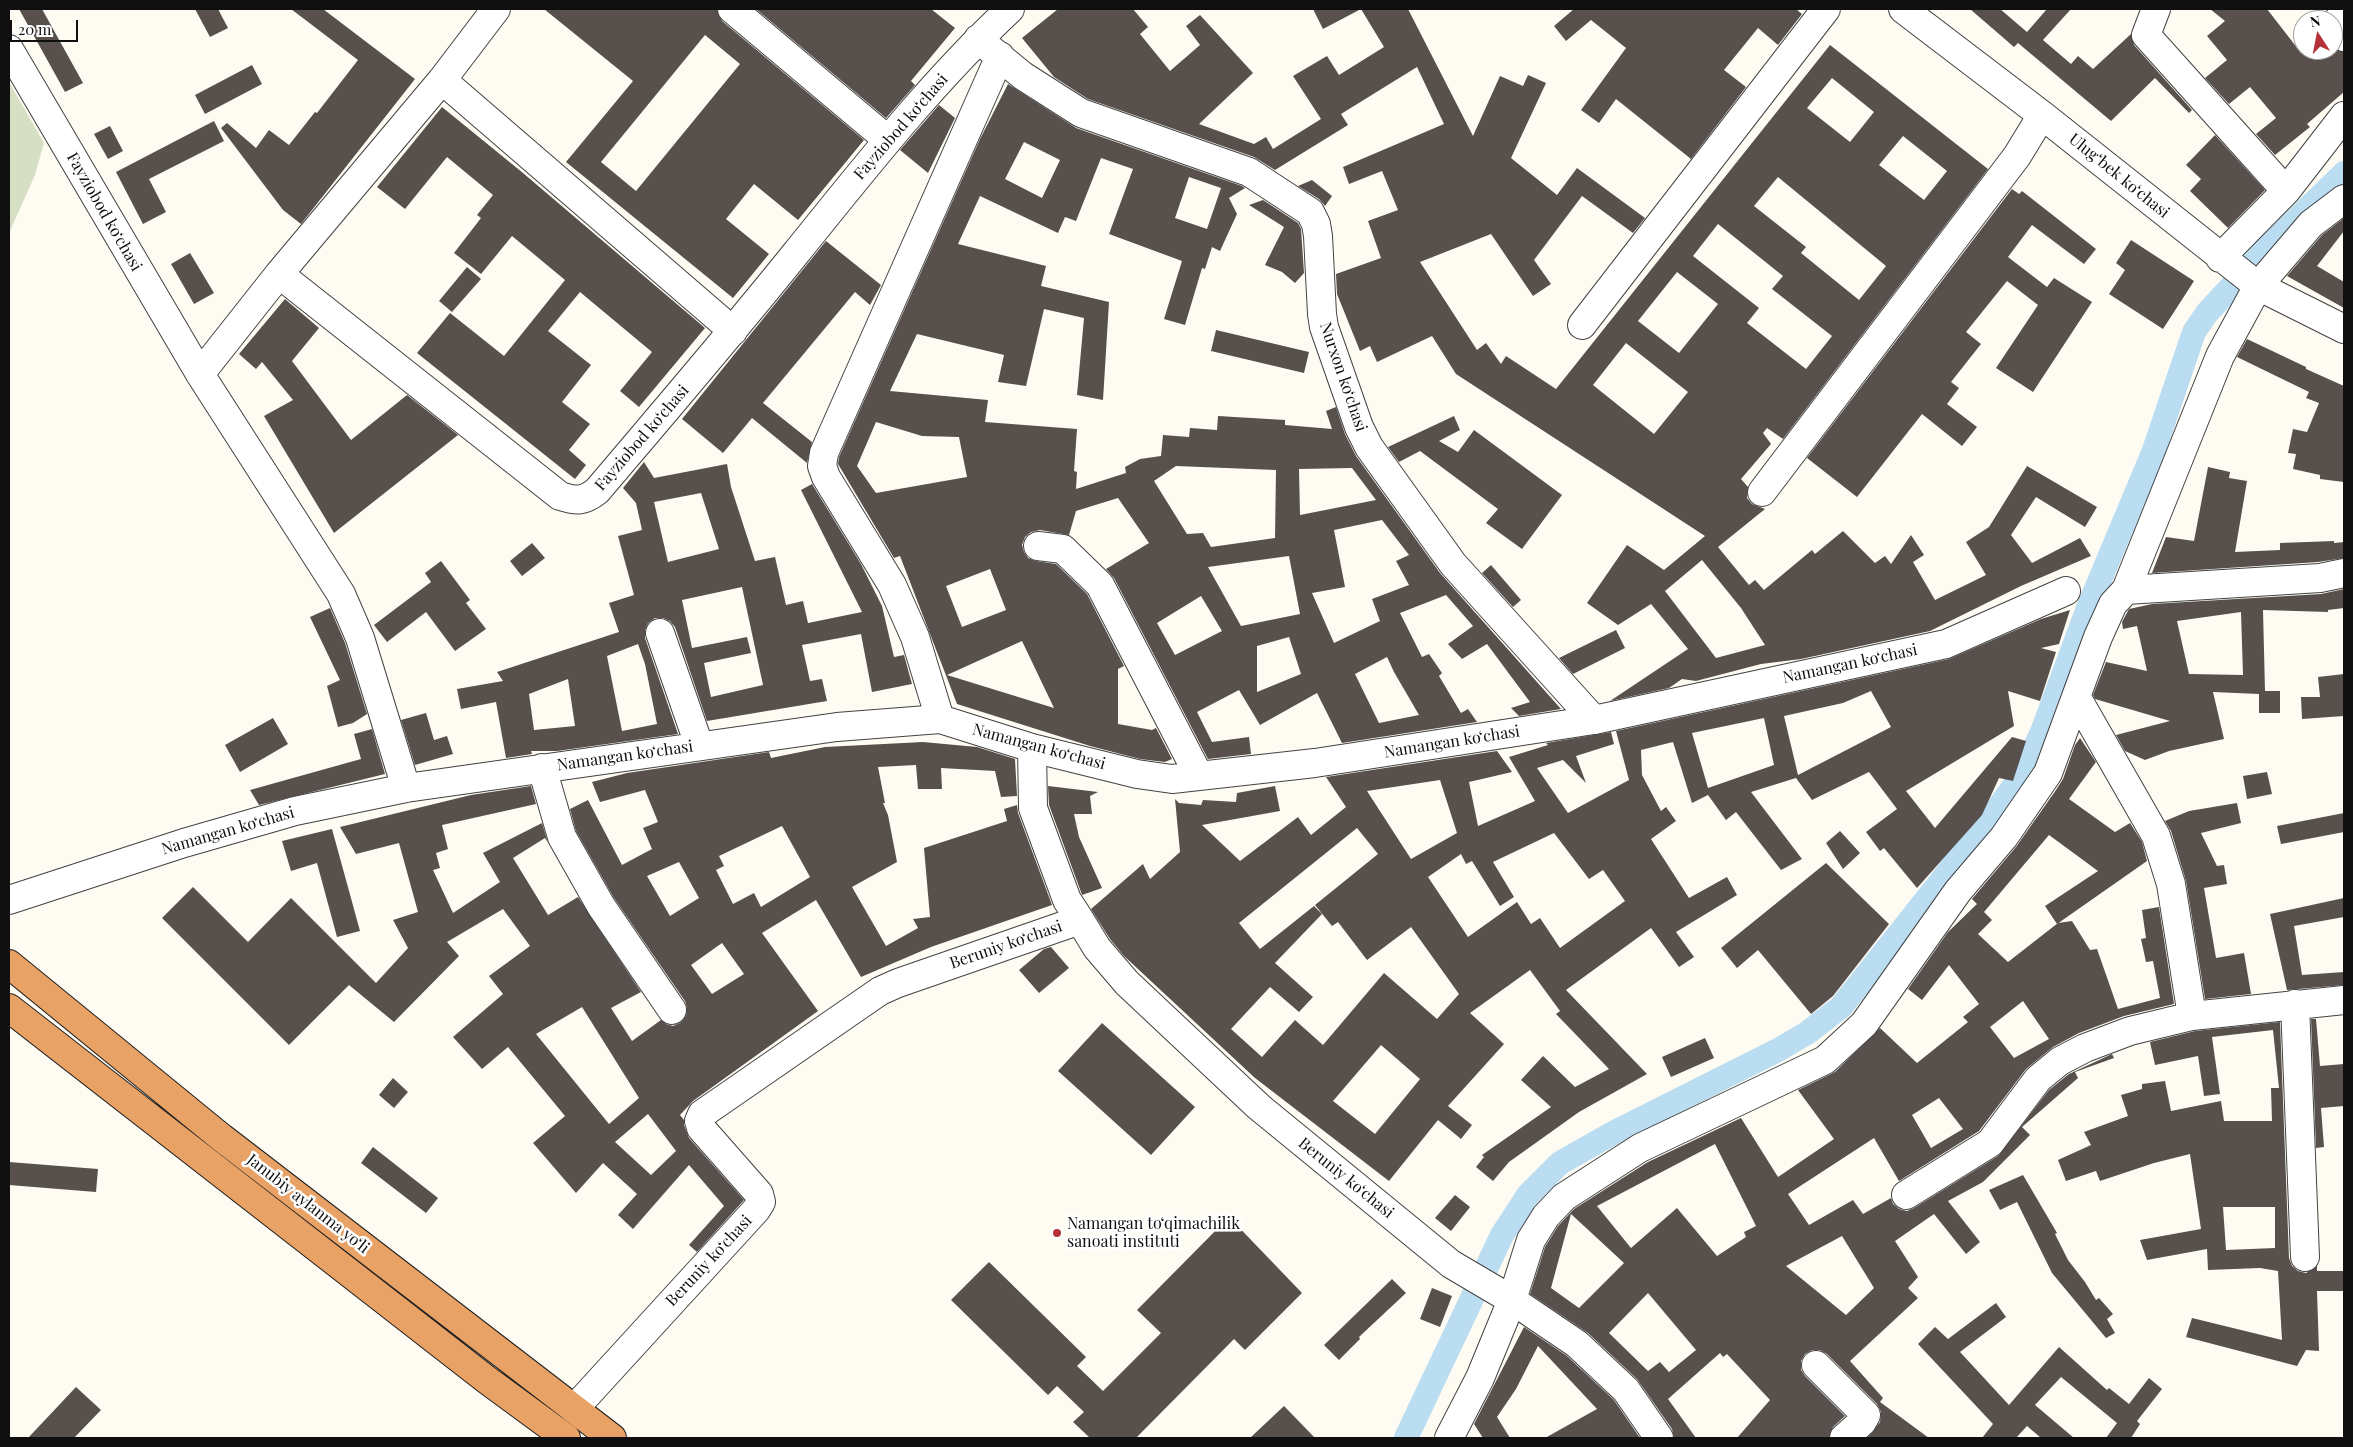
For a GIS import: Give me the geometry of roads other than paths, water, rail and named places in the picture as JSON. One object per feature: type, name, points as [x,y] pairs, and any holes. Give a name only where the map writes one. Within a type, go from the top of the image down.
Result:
[{"type":"highway","name":"Janubiy aylanma yoʻli","points":[[9,964],[222,1138],[612,1438]]},
{"type":"highway","name":"Janubiy aylanma yoʻli","points":[[9,1008],[479,1374],[566,1438]]},
{"type":"street","points":[[200,374],[280,274],[442,80],[496,9]]},
{"type":"street","points":[[732,9],[888,140]]},
{"type":"street","name":"Fayziobod koʻchasi","points":[[280,274],[560,496],[577,501],[590,497],[733,331],[888,140],[978,38],[1010,9]]},
{"type":"street","points":[[1582,325],[1826,9]]},
{"type":"street","name":"Ulugʻbek koʻchasi","points":[[1903,9],[2042,115],[2220,258],[2258,286],[2344,329]]},
{"type":"street","points":[[2156,9],[2146,35],[2286,191]]},
{"type":"street","points":[[2344,16],[2336,22],[2344,37]]},
{"type":"street","name":"Nurxon koʻchasi","points":[[978,38],[1023,76],[1081,113],[1249,172],[1310,212],[1316,224],[1318,236],[1324,327],[1359,427],[1369,447],[1453,564],[1594,720]]},
{"type":"street","name":"Fayziobod koʻchasi","points":[[9,49],[200,374],[341,594],[360,638],[406,788]]},
{"type":"street","points":[[940,719],[915,637],[892,585],[826,478],[822,466],[824,453],[1000,56]]},
{"type":"street","points":[[442,80],[733,331]]},
{"type":"street","points":[[1762,492],[2016,156],[2042,115]]},
{"type":"street","points":[[2220,258],[2286,191],[2344,116]]},
{"type":"street","points":[[1449,1438],[1480,1378],[1503,1296],[1531,1240],[1546,1216],[1564,1197],[1640,1148],[1825,1060],[1864,1024],[1958,891],[2004,838],[2048,773],[2101,629],[2113,604],[2126,590],[2220,356],[2258,286],[2311,224],[2344,199]]},
{"type":"street","points":[[1038,546],[1063,549],[1100,585],[1199,776]]},
{"type":"street","points":[[2126,590],[2320,578],[2344,573]]},
{"type":"street","name":"Namangan koʻchasi","points":[[9,900],[184,843],[295,810],[406,788],[699,745],[837,727],[940,719],[1032,748],[1137,774],[1172,779],[1315,763],[1594,720],[1946,644],[2066,591]]},
{"type":"street","points":[[660,634],[699,745]]},
{"type":"street","points":[[2077,698],[2156,836],[2170,884],[2192,1016]]},
{"type":"street","points":[[1032,748],[1034,808],[1067,900],[1080,920]]},
{"type":"street","points":[[542,768],[562,836],[601,906],[672,1010]]},
{"type":"street","name":"Beruniy koʻchasi","points":[[574,1409],[756,1210],[761,1202],[759,1194],[701,1128],[699,1121],[702,1114],[880,991],[898,983],[1080,920],[1097,948],[1127,984],[1259,1107],[1451,1264],[1577,1344],[1626,1390],[1659,1438]]},
{"type":"street","points":[[1906,1195],[1990,1143],[2038,1079],[2060,1061],[2085,1048],[2130,1031],[2192,1016],[2344,1000]]},
{"type":"street","points":[[2295,1004],[2305,1257]]},
{"type":"street","points":[[1816,1365],[1866,1415],[1862,1422],[1844,1438]]},
{"type":"waterway","points":[[1406,1438],[1502,1235],[1528,1195],[1560,1163],[1613,1133],[1778,1050],[1807,1033],[1841,1007],[1987,823],[2019,779],[2042,732],[2088,608],[2153,453],[2194,332],[2207,313],[2269,246],[2344,173]]},
{"type":"place","name":"Namangan to‘qimachilik sanoati instituti","points":[[1057,1233]]}]
